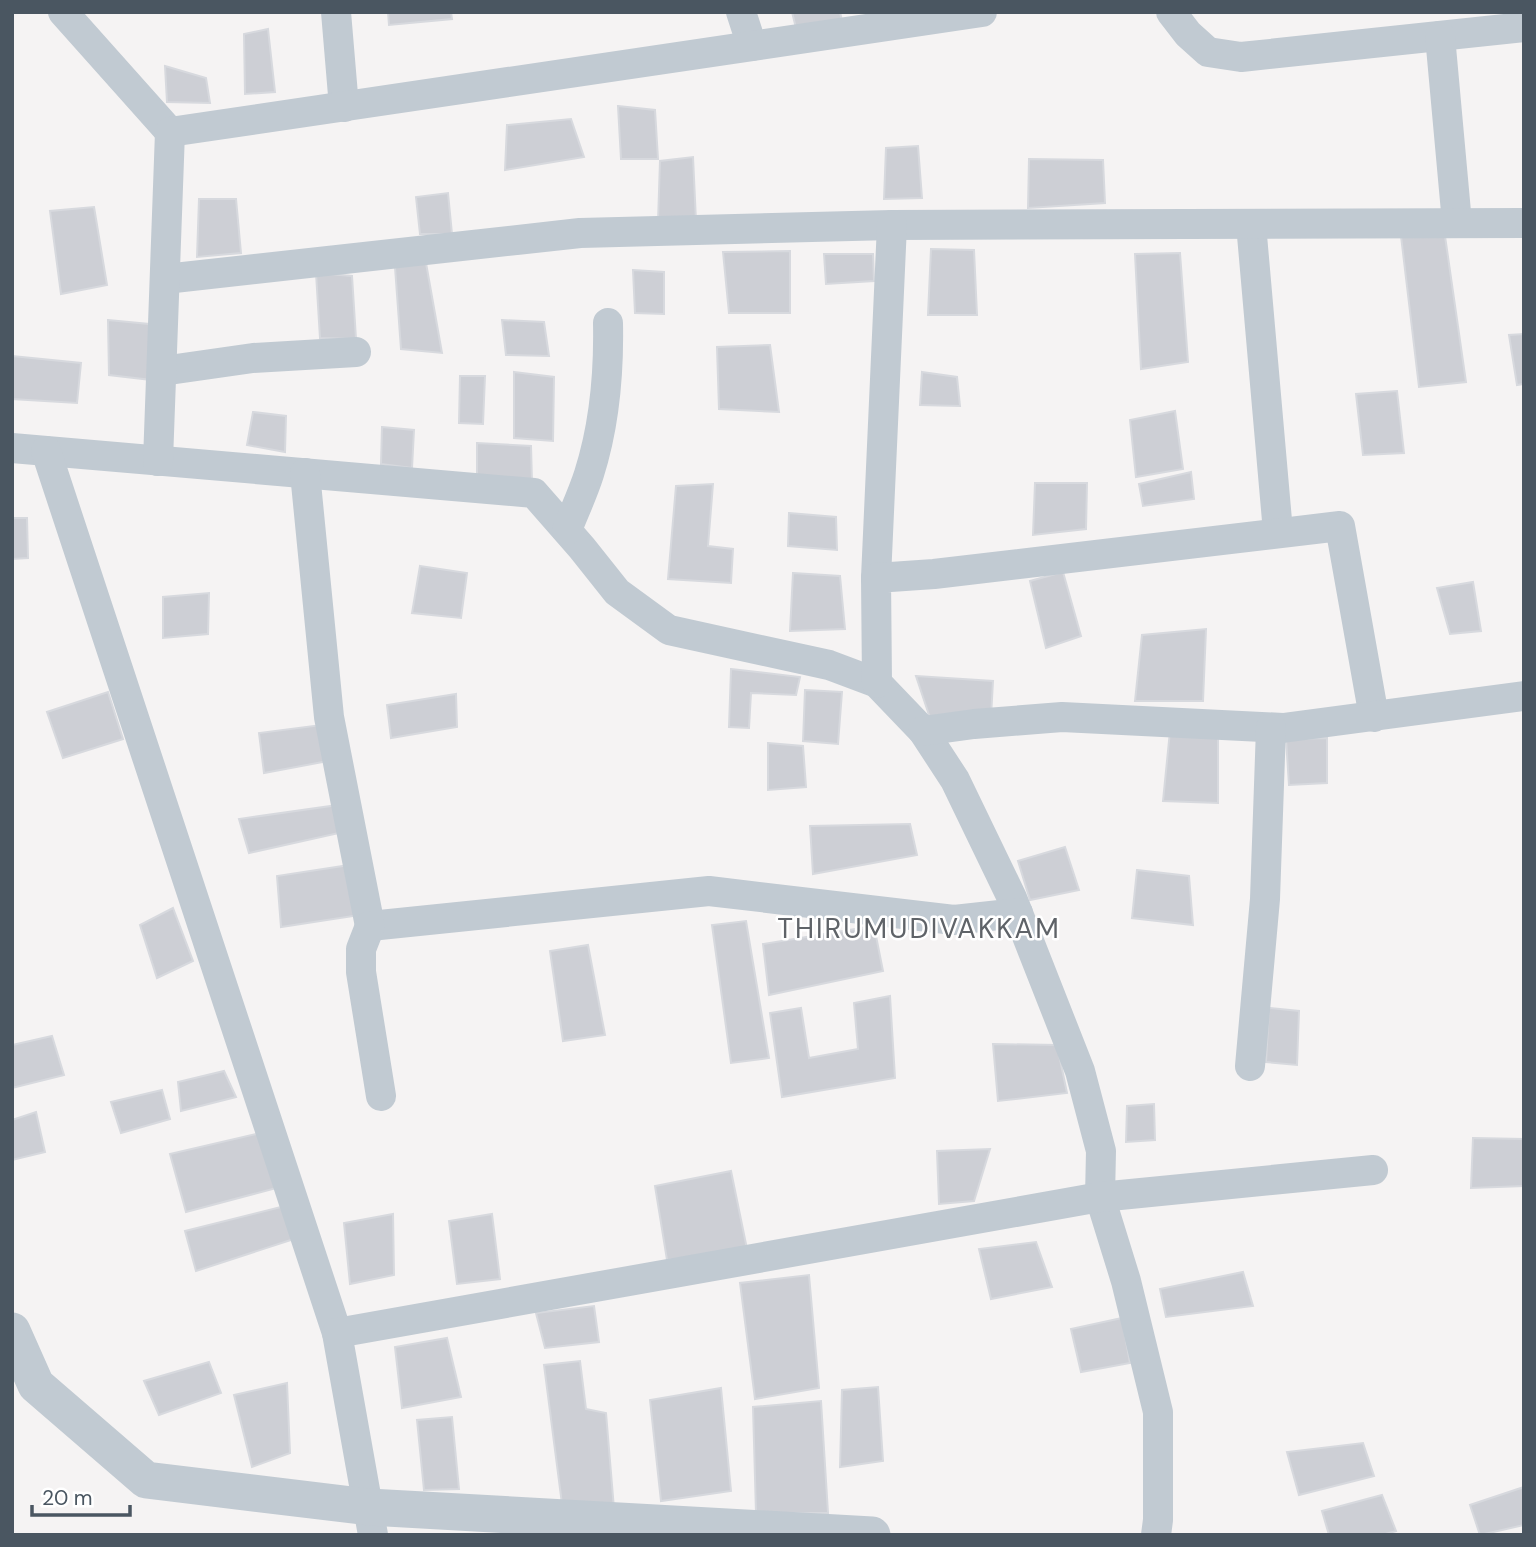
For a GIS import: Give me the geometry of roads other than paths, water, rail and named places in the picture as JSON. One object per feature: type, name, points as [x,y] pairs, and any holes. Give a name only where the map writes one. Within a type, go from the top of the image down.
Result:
[{"type":"street","points":[[63,12],[170,132],[158,461]]},
{"type":"street","points":[[336,12],[344,107]]},
{"type":"street","points":[[741,12],[752,46]]},
{"type":"street","points":[[1171,12],[1188,34],[1208,52],[1241,57],[1440,36],[1470,22],[1524,27]]},
{"type":"street","points":[[170,132],[752,46],[869,21],[978,13]]},
{"type":"street","points":[[1440,36],[1457,223]]},
{"type":"street","points":[[165,279],[580,233],[892,225],[1524,223]]},
{"type":"street","points":[[1251,224],[1278,532]]},
{"type":"street","points":[[877,683],[876,578],[892,225]]},
{"type":"street","points":[[567,530],[589,473],[603,408],[609,360],[608,323]]},
{"type":"street","points":[[162,371],[253,358],[356,352]]},
{"type":"street","points":[[12,448],[534,494],[617,592],[669,630],[829,665],[877,683],[923,731],[955,780],[1018,913],[1080,1071],[1101,1151],[1100,1197],[1126,1280],[1158,1412],[1156,1535]]},
{"type":"street","points":[[46,451],[337,1333],[371,1521]]},
{"type":"street","points":[[305,473],[329,717],[370,926],[361,949],[361,972],[381,1096]]},
{"type":"street","points":[[876,578],[934,574],[1340,526],[1374,717]]},
{"type":"street","points":[[923,731],[1062,717],[1283,729],[1524,696]]},
{"type":"street","points":[[1250,1066],[1265,899],[1271,728]]},
{"type":"street","points":[[370,926],[709,891],[954,920],[1018,913]]},
{"type":"street","points":[[337,1333],[1100,1197],[1373,1170]]},
{"type":"street","points":[[12,1331],[36,1385],[146,1480],[371,1521],[870,1535]]},
{"type":"district","name":"THIRUMUDIVAKKAM","points":[[919,928]]}]
